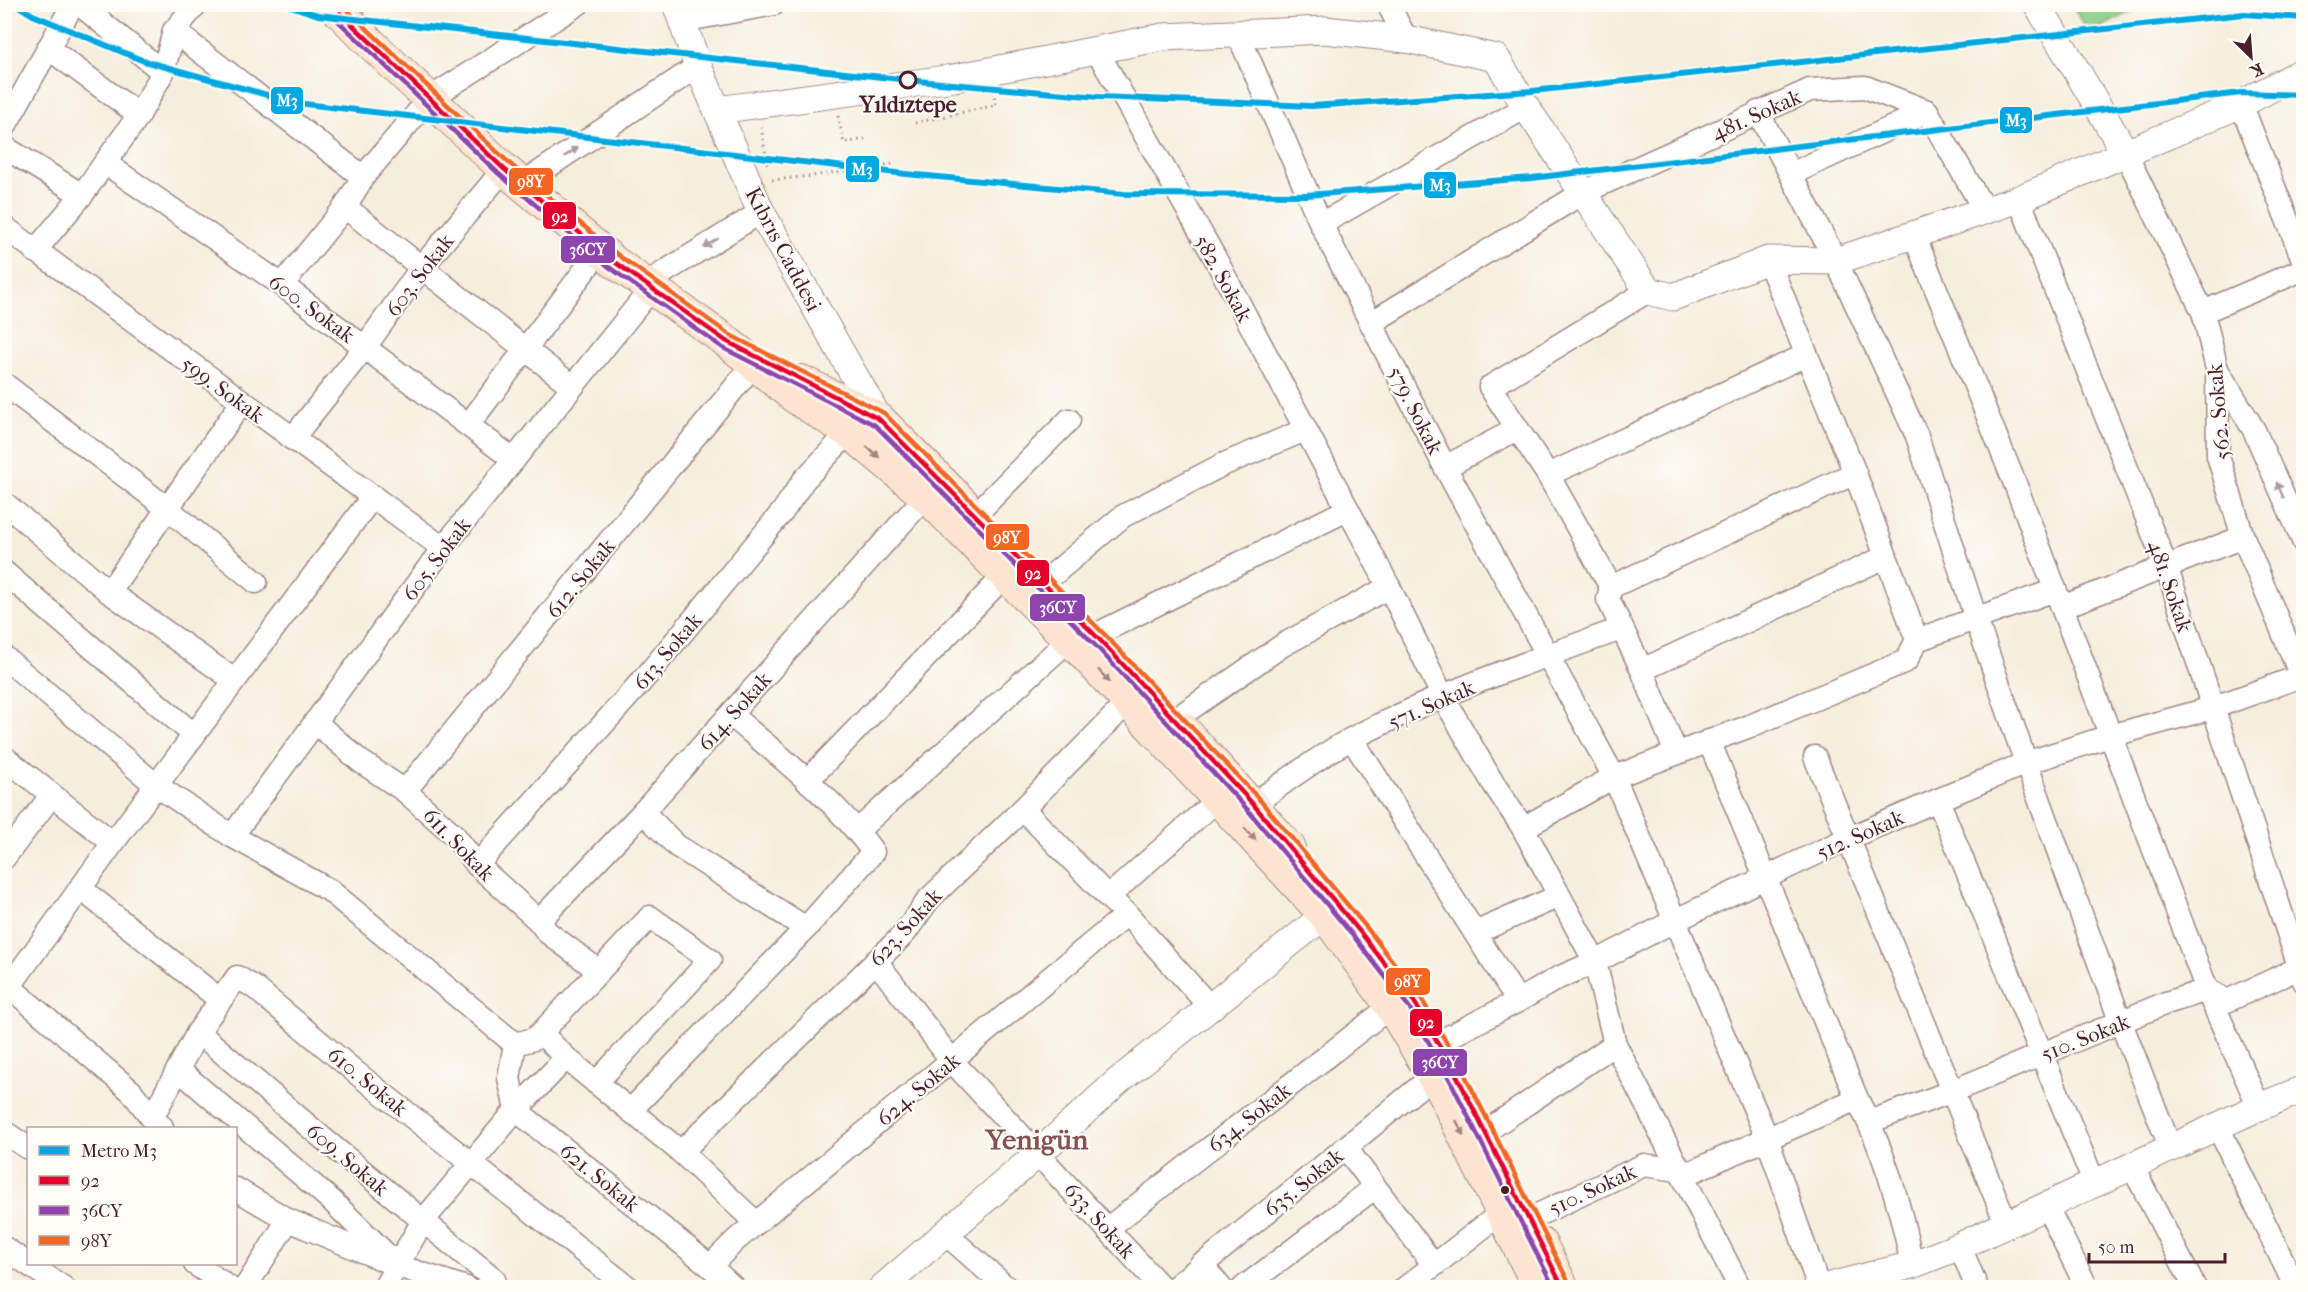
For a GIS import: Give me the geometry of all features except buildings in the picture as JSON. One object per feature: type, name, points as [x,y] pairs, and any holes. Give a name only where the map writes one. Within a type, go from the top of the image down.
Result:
[{"type":"main road","points":[[341,7],[438,94],[513,177],[600,250],[726,341],[796,398],[849,432],[926,496],[1005,575],[1082,637],[1174,720],[1253,804],[1361,933],[1415,1004],[1485,1132],[1539,1287]]},
{"type":"main road","points":[[726,341],[879,419],[1043,584],[1128,702],[1324,915],[1391,1006],[1515,1216],[1563,1287]]},
{"type":"street","points":[[4,128],[73,4]]},
{"type":"street","points":[[80,4],[163,72]]},
{"type":"street","points":[[35,251],[82,195],[139,115],[163,72],[174,31],[196,4]]},
{"type":"street","points":[[282,285],[345,207],[363,177],[438,94],[578,4]]},
{"type":"street","points":[[679,13],[774,4]]},
{"type":"street","points":[[1388,4],[1406,39]]},
{"type":"street","points":[[2037,4],[2125,152]]},
{"type":"street","name":"Kıbrıs Caddesi","points":[[679,13],[698,66],[759,206],[879,419]]},
{"type":"street","points":[[717,110],[954,78],[1163,38],[1325,30],[1406,39],[1496,58],[1648,291],[1672,297],[1768,260],[1836,261],[2019,199],[2241,104],[2304,71]]},
{"type":"street","points":[[174,31],[363,177]]},
{"type":"street","name":"579. Sokak","points":[[1238,34],[1321,224],[1371,323],[1445,467],[1614,777],[1767,1138],[1821,1287]]},
{"type":"street","points":[[48,48],[139,115]]},
{"type":"street","name":"582. Sokak","points":[[1096,49],[1214,256],[1389,587],[1443,698],[1523,828],[1595,962],[1615,1044],[1740,1287]]},
{"type":"street","name":"603. Sokak","points":[[292,439],[365,347],[422,267],[513,177],[698,66]]},
{"type":"street","name":"481. Sokak","points":[[1371,323],[1584,192],[1810,90],[1865,87],[1927,111]]},
{"type":"street","points":[[2241,104],[2304,262]]},
{"type":"street","points":[[1321,224],[1526,107]]},
{"type":"street","points":[[1791,174],[1927,111],[1985,211]]},
{"type":"street","points":[[1758,112],[1836,261],[1917,436],[2026,764],[2121,1023],[2171,1149]]},
{"type":"street","points":[[4,147],[82,195]]},
{"type":"street","name":"562. Sokak","points":[[2125,152],[2203,312],[2217,369],[2218,456],[2243,537],[2302,676]]},
{"type":"street","name":"600. Sokak","points":[[105,163],[282,285],[514,460]]},
{"type":"street","name":"481. Sokak","points":[[2019,199],[2166,566],[2301,975]]},
{"type":"street","name":"605. Sokak","points":[[232,836],[442,549],[572,386],[648,286],[759,206]]},
{"type":"street","points":[[345,207],[572,386]]},
{"type":"street","name":"599. Sokak","points":[[4,227],[373,496],[442,549]]},
{"type":"street","points":[[1914,235],[2016,486],[2207,990],[2259,1107]]},
{"type":"street","points":[[469,424],[600,250]]},
{"type":"street","points":[[1768,260],[1855,472],[1917,640]]},
{"type":"street","points":[[2203,312],[2304,268]]},
{"type":"street","points":[[1648,291],[1490,387],[1548,475],[1611,587],[1608,599],[1642,670],[1676,753]]},
{"type":"street","points":[[1548,475],[1806,355]]},
{"type":"street","name":"612. Sokak","points":[[405,791],[754,364]]},
{"type":"street","points":[[2217,369],[2254,430],[2304,543]]},
{"type":"street","points":[[4,384],[167,508],[256,582]]},
{"type":"street","points":[[109,592],[242,402]]},
{"type":"street","points":[[975,515],[1069,420]]},
{"type":"street","points":[[1445,467],[1517,429]]},
{"type":"street","points":[[1043,584],[1124,516],[1221,465],[1305,430]]},
{"type":"street","name":"613. Sokak","points":[[477,865],[649,673],[783,511],[804,480],[849,432]]},
{"type":"street","points":[[1611,587],[1855,472]]},
{"type":"street","points":[[158,1123],[131,1091],[6,988],[373,496]]},
{"type":"street","name":"614. Sokak","points":[[539,921],[643,812],[926,496]]},
{"type":"street","points":[[4,503],[109,592],[234,680]]},
{"type":"street","points":[[858,831],[1082,637],[1347,510]]},
{"type":"street","points":[[1523,828],[1614,777],[1750,726],[1905,661],[1917,640],[1976,619],[2059,598],[2166,566],[2243,537]]},
{"type":"street","points":[[1642,670],[1885,557]]},
{"type":"street","points":[[4,572],[194,735]]},
{"type":"street","points":[[807,781],[1005,575]]},
{"type":"street","points":[[1174,720],[1283,645],[1389,587]]},
{"type":"street","name":"571. Sokak","points":[[1253,804],[1352,739],[1443,698],[1621,628]]},
{"type":"street","points":[[4,657],[157,786],[232,836],[329,890],[515,1044]]},
{"type":"street","name":"512. Sokak","points":[[1437,1043],[1558,978],[1595,962],[1676,920],[1849,838],[1938,800],[2026,764],[2110,736],[2212,708],[2302,676]]},
{"type":"street","name":"623. Sokak","points":[[681,1152],[904,934],[929,899],[1023,809],[1128,702]]},
{"type":"street","points":[[631,1110],[806,928],[873,852],[858,831],[807,781],[731,715]]},
{"type":"street","name":"611. Sokak","points":[[315,722],[360,761],[405,791],[454,835],[477,865],[539,921],[547,932],[599,971]]},
{"type":"street","points":[[1352,739],[1518,1001]]},
{"type":"street","points":[[1709,741],[1767,876],[1857,1099],[1869,1122],[1903,1221],[1912,1265]]},
{"type":"street","points":[[4,757],[113,843]]},
{"type":"street","points":[[1815,757],[2007,1225]]},
{"type":"street","points":[[5,855],[51,796]]},
{"type":"street","points":[[1108,897],[1218,799]]},
{"type":"street","points":[[1938,800],[2095,1185]]},
{"type":"street","points":[[1023,809],[1127,914],[1211,1008]]},
{"type":"street","points":[[643,812],[677,846],[806,928]]},
{"type":"street","points":[[80,888],[219,999]]},
{"type":"street","points":[[1475,933],[1559,896]]},
{"type":"street","name":"624. Sokak","points":[[710,1266],[756,1223],[1127,914]]},
{"type":"street","points":[[882,1287],[1039,1153],[1117,1082],[1324,915]]},
{"type":"street","points":[[515,1044],[534,1039],[541,1033],[651,917],[710,960],[596,1083]]},
{"type":"street","name":"633. Sokak","points":[[876,961],[952,1061],[1161,1287]]},
{"type":"street","points":[[2207,990],[2227,1001],[2301,975]]},
{"type":"street","name":"610. Sokak","points":[[158,1123],[178,1070],[198,1032],[237,976],[254,987],[359,1075],[629,1287]]},
{"type":"street","name":"510. Sokak","points":[[1869,1122],[1953,1091],[2166,1004],[2207,990]]},
{"type":"street","name":"634. Sokak","points":[[1107,1229],[1391,1006]]},
{"type":"street","name":"609. Sokak","points":[[198,1032],[494,1279],[496,1287]]},
{"type":"street","points":[[541,1033],[566,1058],[681,1152],[756,1223]]},
{"type":"street","points":[[515,1044],[509,1078],[516,1110]]},
{"type":"street","points":[[1485,1132],[1615,1044]]},
{"type":"street","points":[[384,1287],[423,1221],[516,1110],[566,1058]]},
{"type":"street","points":[[178,1070],[332,1201],[398,1266]]},
{"type":"street","name":"635. Sokak","points":[[1174,1287],[1432,1076]]},
{"type":"street","points":[[1821,1287],[1912,1265],[1960,1246],[2259,1107],[2304,1089]]},
{"type":"street","name":"510. Sokak","points":[[1405,1287],[1432,1264],[1515,1216],[1644,1165],[1691,1172],[1857,1099]]},
{"type":"street","name":"621. Sokak","points":[[516,1110],[734,1287]]},
{"type":"street","points":[[2218,1127],[2296,1287]]},
{"type":"street","points":[[4,1132],[27,1147]]},
{"type":"street","points":[[1346,1148],[1432,1264]]},
{"type":"street","points":[[2132,1166],[2194,1287]]},
{"type":"street","points":[[1243,1287],[1374,1188]]},
{"type":"street","points":[[237,1191],[288,1220],[398,1266],[466,1287]]},
{"type":"street","points":[[2047,1207],[2087,1287]]},
{"type":"street","points":[[245,1287],[288,1220]]},
{"type":"street","points":[[946,1234],[1007,1287]]},
{"type":"street","points":[[1960,1246],[1977,1287]]},
{"type":"street","points":[[4,1248],[27,1263]]},
{"type":"street","points":[[1201,1264],[1221,1287]]},
{"type":"street","points":[[30,1265],[64,1287]]},
{"type":"street","points":[[198,1265],[230,1287]]},
{"type":"path","points":[[834,94],[844,143],[865,139]]},
{"type":"path","points":[[757,105],[768,169]]},
{"type":"path","points":[[915,123],[982,109]]},
{"type":"path","points":[[759,206],[770,180],[892,164]]},
{"type":"green space","points":[[2072,5],[2145,5],[2089,33]]},
{"type":"metro line","name":"M3","points":[[15,4],[33,15],[144,61],[296,103],[906,174],[1124,194],[1306,195],[1532,178],[2241,93],[2304,95]]},
{"type":"metro line","name":"M3","points":[[284,4],[318,15],[918,81],[1099,97],[1312,106],[1532,91],[2244,14],[2304,18]]},
{"type":"transit line","name":"98Y","points":[[345,8],[509,163],[618,255],[730,335],[884,413],[1107,637],[1259,799],[1367,928],[1421,998],[1465,1075],[1570,1285]]},
{"type":"transit line","name":"92","points":[[340,13],[504,169],[613,261],[726,341],[879,419],[1102,642],[1253,804],[1361,933],[1415,1003],[1458,1078],[1563,1288]]},
{"type":"transit line","name":"36CY","points":[[335,18],[499,174],[609,267],[723,348],[875,425],[1097,647],[1247,809],[1355,938],[1409,1007],[1451,1082],[1554,1288]]},
{"type":"place","name":"Yıldıztepe","points":[[908,80]]},
{"type":"district","name":"Yenigün","points":[[1037,1139]]}]
